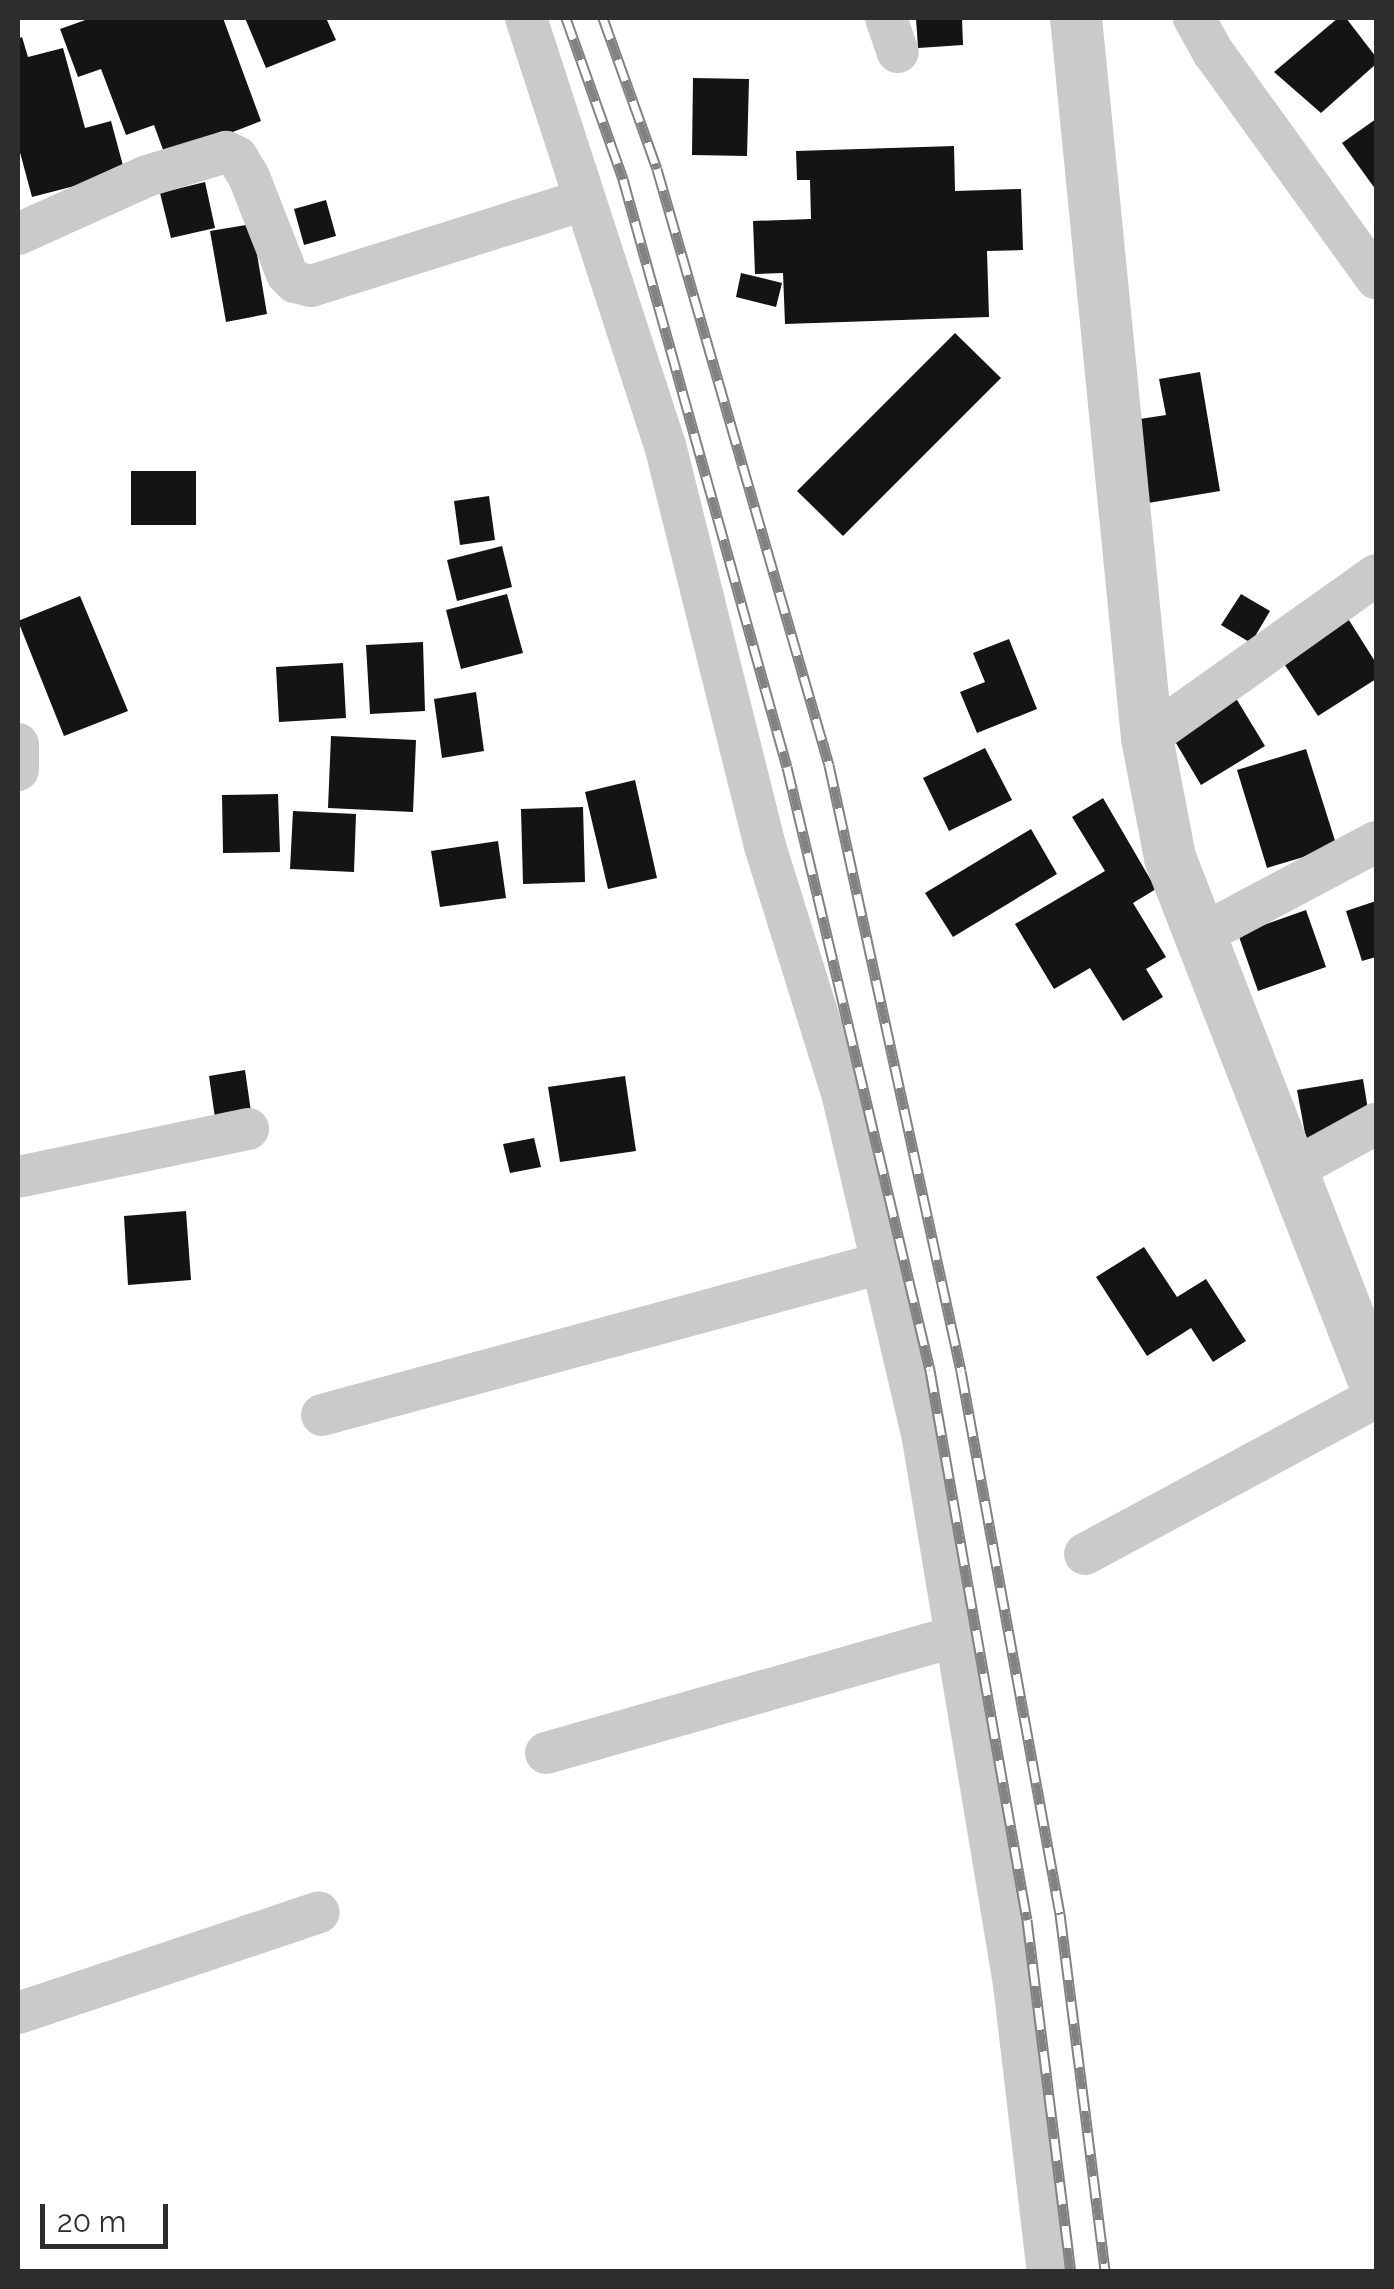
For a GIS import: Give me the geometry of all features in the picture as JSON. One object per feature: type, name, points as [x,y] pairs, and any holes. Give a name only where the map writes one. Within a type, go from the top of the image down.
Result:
[{"type":"street","points":[[526,18],[665,445],[766,846],[842,1097],[923,1439],[1014,1984],[1048,2272]]},
{"type":"street","points":[[1076,18],[1146,738],[1170,858],[1376,1386]]},
{"type":"street","points":[[1194,18],[1213,52],[1376,278]]},
{"type":"street","points":[[18,234],[147,176],[226,152],[237,158],[249,177],[287,274],[295,282],[311,286],[583,200]]},
{"type":"street","points":[[1146,738],[1376,576]]},
{"type":"street","points":[[18,744],[18,770]]},
{"type":"street","points":[[1201,935],[1376,842]]},
{"type":"street","points":[[1294,1169],[1376,1124]]},
{"type":"street","points":[[18,1178],[248,1129]]},
{"type":"street","points":[[322,1414],[882,1263]]},
{"type":"street","points":[[1085,1554],[1376,1397]]},
{"type":"street","points":[[546,1753],[958,1636]]},
{"type":"street","points":[[18,2013],[320,1912]]},
{"type":"building","points":[[91,18],[223,18],[261,121],[166,158],[154,125],[126,135],[101,69],[78,77],[60,29]]},
{"type":"building","points":[[245,18],[326,18],[336,40],[266,68]]},
{"type":"building","points":[[916,18],[962,18],[963,45],[918,48]]},
{"type":"building","points":[[1338,18],[1346,18],[1376,57],[1376,64],[1321,113],[1274,72]]},
{"type":"building","points":[[22,37],[28,57],[63,48],[85,128],[111,121],[125,173],[32,197],[18,145],[18,39]]},
{"type":"building","points":[[693,78],[749,79],[747,156],[692,155]]},
{"type":"building","points":[[1376,119],[1376,190],[1342,143]]},
{"type":"building","points":[[954,146],[955,191],[1021,189],[1023,250],[987,251],[989,317],[785,324],[783,273],[755,274],[753,221],[811,219],[810,180],[797,180],[796,151]]},
{"type":"building","points":[[205,182],[215,228],[171,238],[160,193]]},
{"type":"building","points":[[326,200],[336,236],[304,245],[294,209]]},
{"type":"building","points":[[252,224],[267,314],[226,322],[210,231]]},
{"type":"building","points":[[741,273],[782,283],[776,307],[736,297]]},
{"type":"building","points":[[955,333],[1001,378],[843,536],[797,491]]},
{"type":"building","points":[[1200,372],[1220,491],[1142,504],[1127,421],[1166,415],[1159,379]]},
{"type":"building","points":[[131,471],[196,471],[196,525],[131,525]]},
{"type":"building","points":[[489,496],[495,540],[460,545],[454,501]]},
{"type":"building","points":[[502,546],[512,587],[457,601],[447,560]]},
{"type":"building","points":[[507,594],[523,653],[461,669],[446,610]]},
{"type":"building","points":[[1241,594],[1270,611],[1251,643],[1221,625]]},
{"type":"building","points":[[80,596],[128,711],[64,736],[18,621]]},
{"type":"building","points":[[1347,617],[1376,663],[1376,679],[1318,716],[1281,659]]},
{"type":"building","points":[[1009,639],[1037,709],[977,733],[960,692],[985,682],[973,653]]},
{"type":"building","points":[[423,642],[425,711],[370,714],[366,645]]},
{"type":"building","points":[[343,663],[346,718],[279,722],[276,667]]},
{"type":"building","points":[[1231,690],[1265,746],[1201,785],[1167,728]]},
{"type":"building","points":[[476,692],[484,751],[442,758],[434,699]]},
{"type":"building","points":[[331,736],[416,740],[413,812],[328,808]]},
{"type":"building","points":[[985,748],[1012,800],[949,831],[923,778]]},
{"type":"building","points":[[1306,749],[1337,847],[1267,868],[1237,770]]},
{"type":"building","points":[[635,780],[657,878],[608,889],[585,792]]},
{"type":"building","points":[[278,794],[280,852],[223,853],[222,795]]},
{"type":"building","points":[[1103,798],[1156,889],[1133,903],[1166,957],[1146,969],[1163,997],[1123,1021],[1090,968],[1054,989],[1015,924],[1105,871],[1072,817]]},
{"type":"building","points":[[583,807],[585,882],[523,884],[521,809]]},
{"type":"building","points":[[293,811],[356,814],[354,872],[290,869]]},
{"type":"building","points":[[1031,829],[1057,874],[953,937],[925,893]]},
{"type":"building","points":[[498,841],[506,898],[440,907],[431,851]]},
{"type":"building","points":[[1376,901],[1376,957],[1362,961],[1346,911]]},
{"type":"building","points":[[1306,910],[1326,967],[1258,991],[1238,934]]},
{"type":"building","points":[[245,1070],[252,1119],[216,1125],[209,1076]]},
{"type":"building","points":[[625,1076],[636,1151],[560,1162],[548,1087]]},
{"type":"building","points":[[1363,1079],[1371,1128],[1306,1139],[1297,1090]]},
{"type":"building","points":[[534,1138],[541,1167],[510,1173],[503,1144]]},
{"type":"building","points":[[186,1211],[191,1280],[128,1285],[124,1216]]},
{"type":"building","points":[[1144,1247],[1177,1297],[1206,1279],[1246,1341],[1213,1362],[1191,1328],[1147,1356],[1096,1277]]},
{"type":"railway","points":[[566,18],[623,179],[787,767],[930,1370],[1027,1920],[1071,2272]]},
{"type":"railway","points":[[603,18],[657,169],[829,765],[961,1371],[1060,1914],[1105,2272]]}]
